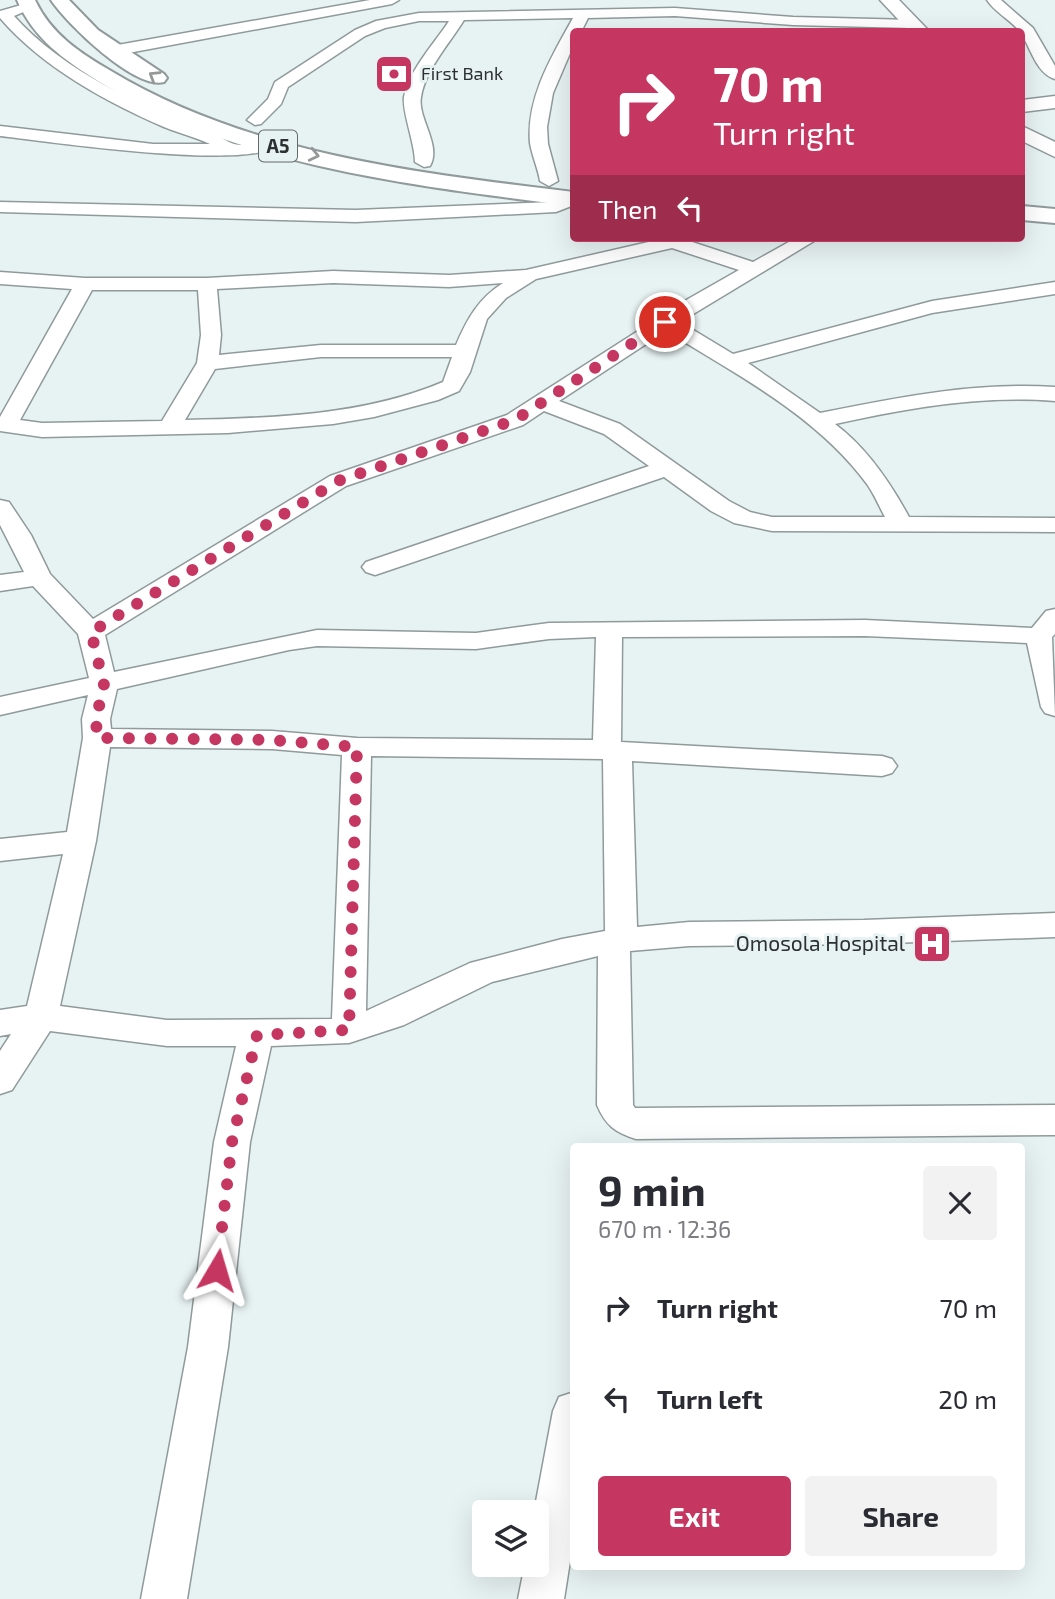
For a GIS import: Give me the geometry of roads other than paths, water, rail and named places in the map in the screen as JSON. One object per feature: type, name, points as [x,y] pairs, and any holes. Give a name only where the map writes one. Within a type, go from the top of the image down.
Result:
[{"type":"highway","points":[[60,0],[112,51],[178,89]]},
{"type":"highway","name":"A5","points":[[27,3],[44,31],[66,51],[132,93],[214,127],[315,156],[475,187],[570,199]]},
{"type":"highway","name":"A5","points":[[203,101],[255,120],[360,149],[424,162],[570,183]]},
{"type":"highway","points":[[1025,213],[1055,216]]},
{"type":"highway","points":[[1025,228],[1055,231]]},
{"type":"main road","points":[[876,0],[908,28]]},
{"type":"main road","points":[[889,0],[908,28]]},
{"type":"main road","points":[[1025,103],[1055,100]]},
{"type":"main road","points":[[1025,134],[1055,151]]},
{"type":"street","points":[[112,51],[392,0]]},
{"type":"street","points":[[592,0],[667,7],[681,13]]},
{"type":"street","points":[[994,0],[1024,28]]},
{"type":"street","points":[[27,3],[4,14],[14,27],[41,47],[118,99],[171,124],[220,142],[227,149]]},
{"type":"street","points":[[681,13],[685,28]]},
{"type":"street","points":[[255,120],[275,101],[281,85],[359,33],[403,19],[681,13],[793,26],[908,28]]},
{"type":"street","points":[[575,28],[582,15]]},
{"type":"street","points":[[424,162],[424,150],[412,99],[422,73],[460,16]]},
{"type":"street","points":[[1025,29],[1043,55],[1048,69],[1055,74]]},
{"type":"street","points":[[549,181],[539,144],[541,111],[555,67],[570,38]]},
{"type":"street","points":[[0,131],[153,149],[254,149],[271,144]]},
{"type":"street","points":[[0,207],[396,215],[556,207],[570,201]]},
{"type":"street","points":[[0,278],[85,284],[207,284],[333,277],[449,281],[528,275],[673,242],[754,269]]},
{"type":"street","points":[[91,632],[338,481],[515,420],[665,322],[803,242]]},
{"type":"street","points":[[85,284],[3,425],[75,430],[275,423],[374,410],[430,395],[451,386],[459,372],[464,351],[478,317],[487,304],[528,275]]},
{"type":"street","points":[[170,426],[208,363],[211,335],[207,284]]},
{"type":"street","points":[[731,361],[908,314],[1002,295],[1055,288]]},
{"type":"street","points":[[665,322],[759,378],[838,437],[878,482],[901,525]]},
{"type":"street","points":[[208,363],[321,351],[464,351]]},
{"type":"street","points":[[815,421],[979,392],[1022,391],[1055,394]]},
{"type":"street","points":[[544,402],[612,429],[720,506],[743,518],[772,524],[1055,525]]},
{"type":"street","points":[[376,567],[668,468]]},
{"type":"street","points":[[0,507],[19,535],[39,577],[91,632],[104,685],[96,719],[97,738],[81,841],[41,1017],[0,1080]]},
{"type":"street","points":[[0,583],[39,577]]},
{"type":"street","points":[[0,706],[317,638],[476,641],[549,631],[609,629],[1047,627],[1045,672],[1055,707]]},
{"type":"street","points":[[609,629],[618,941],[615,1105],[618,1116],[626,1121],[650,1124],[1055,1120]]},
{"type":"street","points":[[97,738],[272,740],[357,747],[612,751],[882,766]]},
{"type":"street","points":[[349,1030],[357,747]]},
{"type":"street","points":[[0,850],[81,841]]},
{"type":"street","points":[[0,1023],[41,1017],[167,1032],[257,1035],[349,1030],[392,1016],[482,972],[562,951],[618,941],[703,934],[864,932],[1055,925]]},
{"type":"street","points":[[164,1599],[208,1347],[232,1142],[257,1035]]},
{"type":"street","points":[[541,1599],[570,1434]]},
{"type":"place","name":"First Bank","points":[[394,74]]},
{"type":"place","name":"Omosola Hospital","points":[[932,944]]}]
